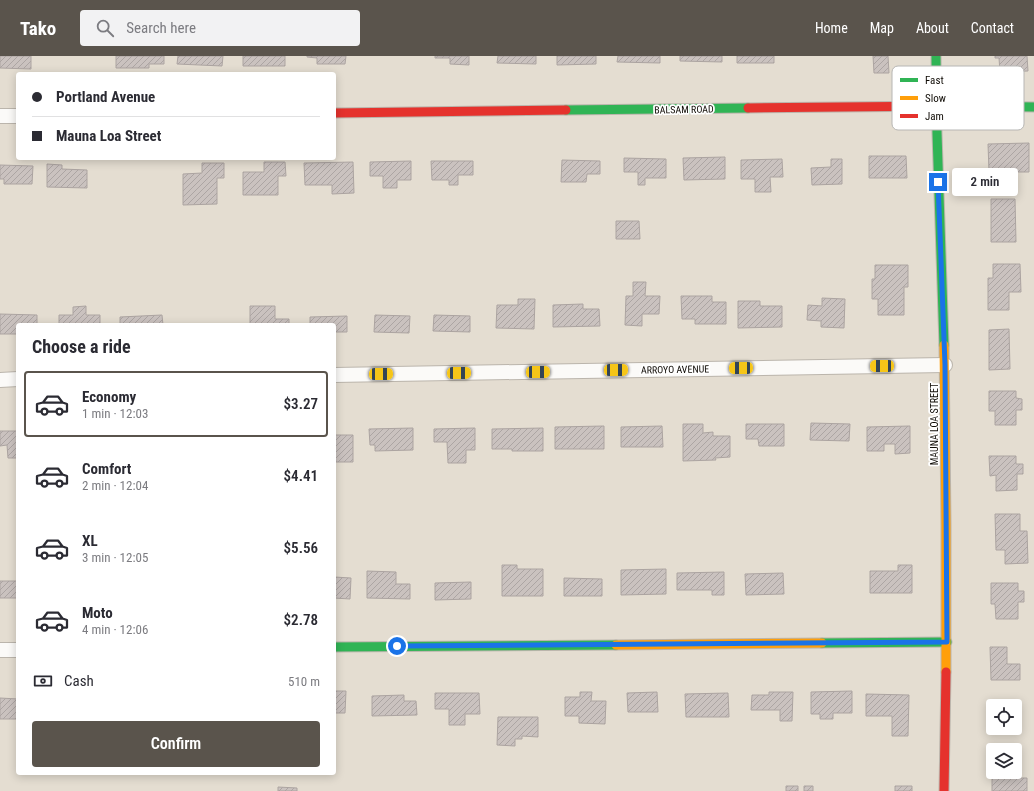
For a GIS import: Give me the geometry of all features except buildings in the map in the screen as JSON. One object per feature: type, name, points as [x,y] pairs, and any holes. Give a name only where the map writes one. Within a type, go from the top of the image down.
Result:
[{"type":"street","name":"BALSAM ROAD","points":[[336,113],[892,107]]},
{"type":"street","name":"BALSAM ROAD","points":[[1024,107],[1034,107]]},
{"type":"street","points":[[0,116],[16,116]]},
{"type":"street","name":"MAUNA LOA STREET","points":[[937,130],[945,365],[947,642],[944,791]]},
{"type":"street","name":"ARROYO AVENUE","points":[[336,375],[945,365]]},
{"type":"street","points":[[0,380],[16,379]]},
{"type":"street","points":[[336,647],[947,642]]},
{"type":"street","points":[[0,650],[16,650]]},
{"type":"traffic: fast","points":[[936,56],[936,66]]},
{"type":"traffic: fast","points":[[1024,107],[1034,107]]},
{"type":"traffic: fast","points":[[566,110],[748,108]]},
{"type":"traffic: fast","points":[[937,130],[944,345]]},
{"type":"traffic: fast","points":[[822,643],[947,642]]},
{"type":"traffic: fast","points":[[336,647],[616,645]]},
{"type":"traffic: slow","points":[[944,345],[946,672]]},
{"type":"traffic: slow","points":[[616,645],[822,643]]},
{"type":"traffic: jam","points":[[748,108],[892,107]]},
{"type":"traffic: jam","points":[[336,113],[566,110]]},
{"type":"traffic: jam","points":[[944,791],[946,672]]},
{"type":"route","points":[[397,646],[947,642],[945,365],[938,182]]}]
